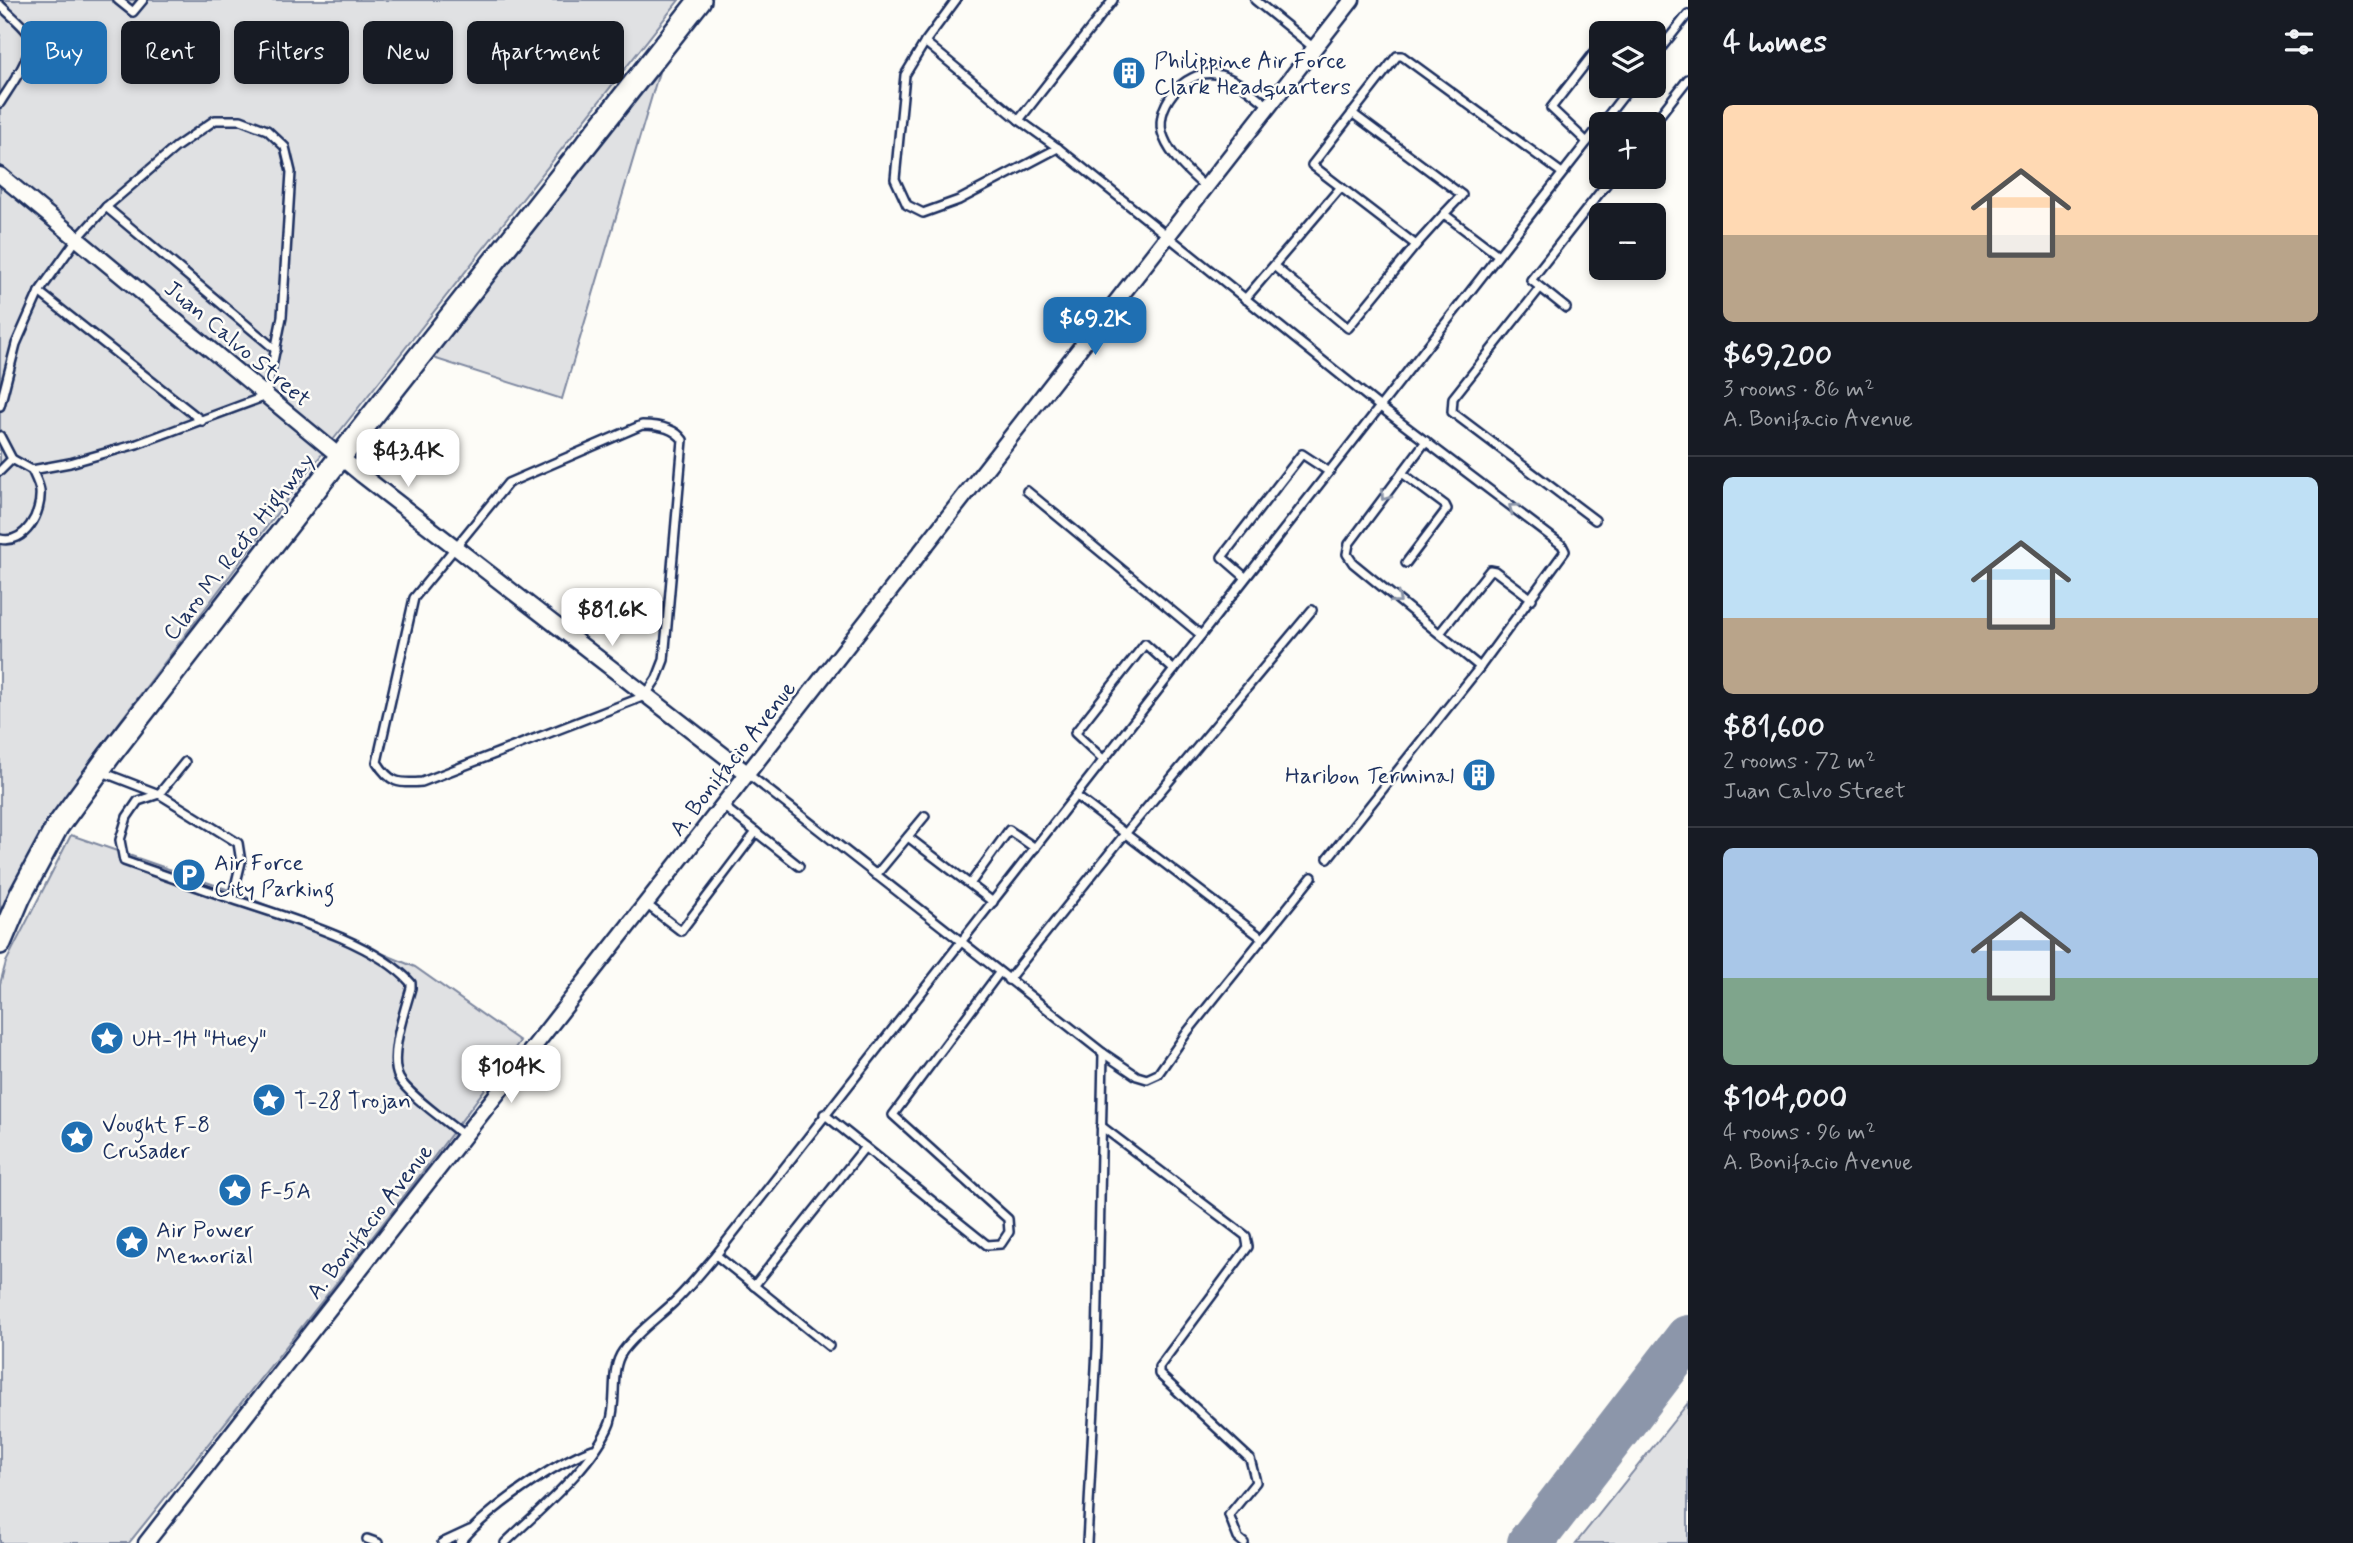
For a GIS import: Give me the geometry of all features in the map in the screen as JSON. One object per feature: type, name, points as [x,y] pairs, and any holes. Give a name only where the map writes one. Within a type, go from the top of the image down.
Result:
[{"type":"main road","name":"Claro M. Recto Highway","points":[[0,943],[20,896],[57,827],[98,771],[340,457],[700,0]]},
{"type":"street","name":"A. Bonifacio Avenue","points":[[146,1543],[1352,0]]},
{"type":"street","name":"Juan Calvo Street","points":[[0,175],[340,457],[748,774]]},
{"type":"lane","points":[[118,0],[133,12],[143,0]]},
{"type":"lane","points":[[956,0],[925,41],[905,75],[895,179],[906,205],[923,213],[959,200],[1059,148]]},
{"type":"lane","points":[[1019,120],[1113,0]]},
{"type":"lane","points":[[1255,0],[1314,48]]},
{"type":"lane","points":[[0,5],[29,34],[31,44],[29,54],[0,103]]},
{"type":"lane","points":[[1666,41],[1688,13]]},
{"type":"lane","points":[[925,41],[1019,120],[1059,148],[1379,406],[1562,545],[1565,551],[1480,667],[1328,858]]},
{"type":"lane","points":[[1416,245],[1312,165],[1397,56],[1562,173]]},
{"type":"lane","points":[[1587,142],[1551,108],[1589,59]]},
{"type":"lane","points":[[1206,188],[1181,164],[1163,137],[1160,122],[1166,105],[1175,92],[1187,80],[1201,74],[1216,74],[1240,84],[1270,107]]},
{"type":"lane","points":[[1662,112],[1688,79]]},
{"type":"lane","points":[[505,1543],[555,1496],[596,1448],[610,1423],[615,1399],[616,1370],[622,1352],[680,1296],[716,1255],[1622,98]]},
{"type":"lane","points":[[1274,266],[1348,328],[1416,245],[1462,195],[1352,113]]},
{"type":"lane","points":[[0,405],[16,344],[40,292],[77,239],[106,207],[176,147],[215,121],[241,120],[267,130],[285,147],[291,172],[282,317],[266,396],[137,444],[70,463],[32,470]]},
{"type":"lane","points":[[1245,299],[1341,187]]},
{"type":"lane","points":[[1566,308],[1531,280],[1603,189]]},
{"type":"lane","points":[[106,207],[275,350]]},
{"type":"lane","points":[[1444,214],[1498,255]]},
{"type":"lane","points":[[1541,288],[1453,398],[1452,412],[1595,520]]},
{"type":"lane","points":[[40,292],[202,421]]},
{"type":"lane","points":[[642,425],[656,425],[679,435],[683,440],[663,660],[657,678],[645,696],[422,782],[403,784],[386,776],[377,762],[414,598],[508,483],[642,425]]},
{"type":"lane","points":[[0,436],[12,459],[32,470],[40,489],[39,507],[25,533],[8,541],[0,539]]},
{"type":"lane","points":[[1426,441],[1349,544],[1347,554],[1353,564],[1480,667]]},
{"type":"lane","points":[[1245,577],[1222,557],[1294,464],[1302,454],[1328,471]]},
{"type":"lane","points":[[0,471],[12,459]]},
{"type":"lane","points":[[1402,473],[1447,509],[1406,563]]},
{"type":"lane","points":[[1027,491],[1200,635]]},
{"type":"lane","points":[[1440,633],[1490,570],[1532,599]]},
{"type":"lane","points":[[1008,980],[1124,835],[1312,610]]},
{"type":"lane","points":[[1104,760],[1075,733],[1145,644],[1174,670]]},
{"type":"lane","points":[[185,762],[159,794],[138,801],[127,817],[120,840],[124,861],[332,936],[383,958],[400,970],[411,983],[411,988],[395,1058],[399,1078],[464,1136]]},
{"type":"lane","points":[[98,771],[159,794],[238,843],[242,862],[232,899]]},
{"type":"lane","points":[[748,774],[1103,1053],[1137,1076],[1147,1079],[1157,1074],[1188,1031],[1312,877]]},
{"type":"lane","points":[[1076,796],[1262,938]]},
{"type":"lane","points":[[723,806],[799,866]]},
{"type":"lane","points":[[876,875],[925,816]]},
{"type":"lane","points":[[970,884],[1009,830],[1035,848]]},
{"type":"lane","points":[[646,904],[681,931],[757,832]]},
{"type":"lane","points":[[908,837],[993,902]]},
{"type":"lane","points":[[824,1114],[987,1245],[1001,1244],[1009,1232],[1008,1219],[893,1115],[999,973]]},
{"type":"lane","points":[[1087,1543],[1097,1348],[1103,1053]]},
{"type":"lane","points":[[1101,1126],[1247,1237],[1248,1247],[1158,1371],[1250,1459],[1256,1482],[1229,1515],[1238,1538],[1244,1543]]},
{"type":"lane","points":[[754,1286],[865,1147]]},
{"type":"lane","points":[[716,1255],[829,1346]]},
{"type":"lane","points":[[442,1543],[471,1529],[522,1489],[581,1453],[596,1448]]},
{"type":"lane","points":[[460,1543],[471,1529]]},
{"type":"lane","points":[[367,1539],[378,1543]]},
{"type":"shaded area","points":[[0,0],[679,0],[624,70],[624,21],[467,21],[467,84],[613,84],[311,468],[91,760],[54,814],[24,865],[0,915]]},
{"type":"shaded area","points":[[659,72],[562,399],[433,358]]},
{"type":"shaded area","points":[[71,835],[235,892],[415,967],[520,1041],[377,1232],[129,1543],[0,1543],[0,984],[6,962]]},
{"type":"shaded area","points":[[1688,1403],[1688,1543],[1576,1543]]},
{"type":"taxiway","points":[[1530,1543],[1688,1338]]},
{"type":"place","name":"Philippine Air Force Clark Headquarters","points":[[1129,73]]},
{"type":"place","name":"Haribon Terminal","points":[[1479,775]]},
{"type":"place","name":"Air Force City Parking","points":[[189,875]]},
{"type":"place","name":"UH-1H \"Huey\"","points":[[107,1038]]},
{"type":"place","name":"T-28 Trojan","points":[[269,1100]]},
{"type":"place","name":"Vought F-8 Crusader","points":[[77,1137]]},
{"type":"place","name":"F-5A","points":[[235,1190]]},
{"type":"place","name":"Air Power Memorial","points":[[132,1242]]}]
